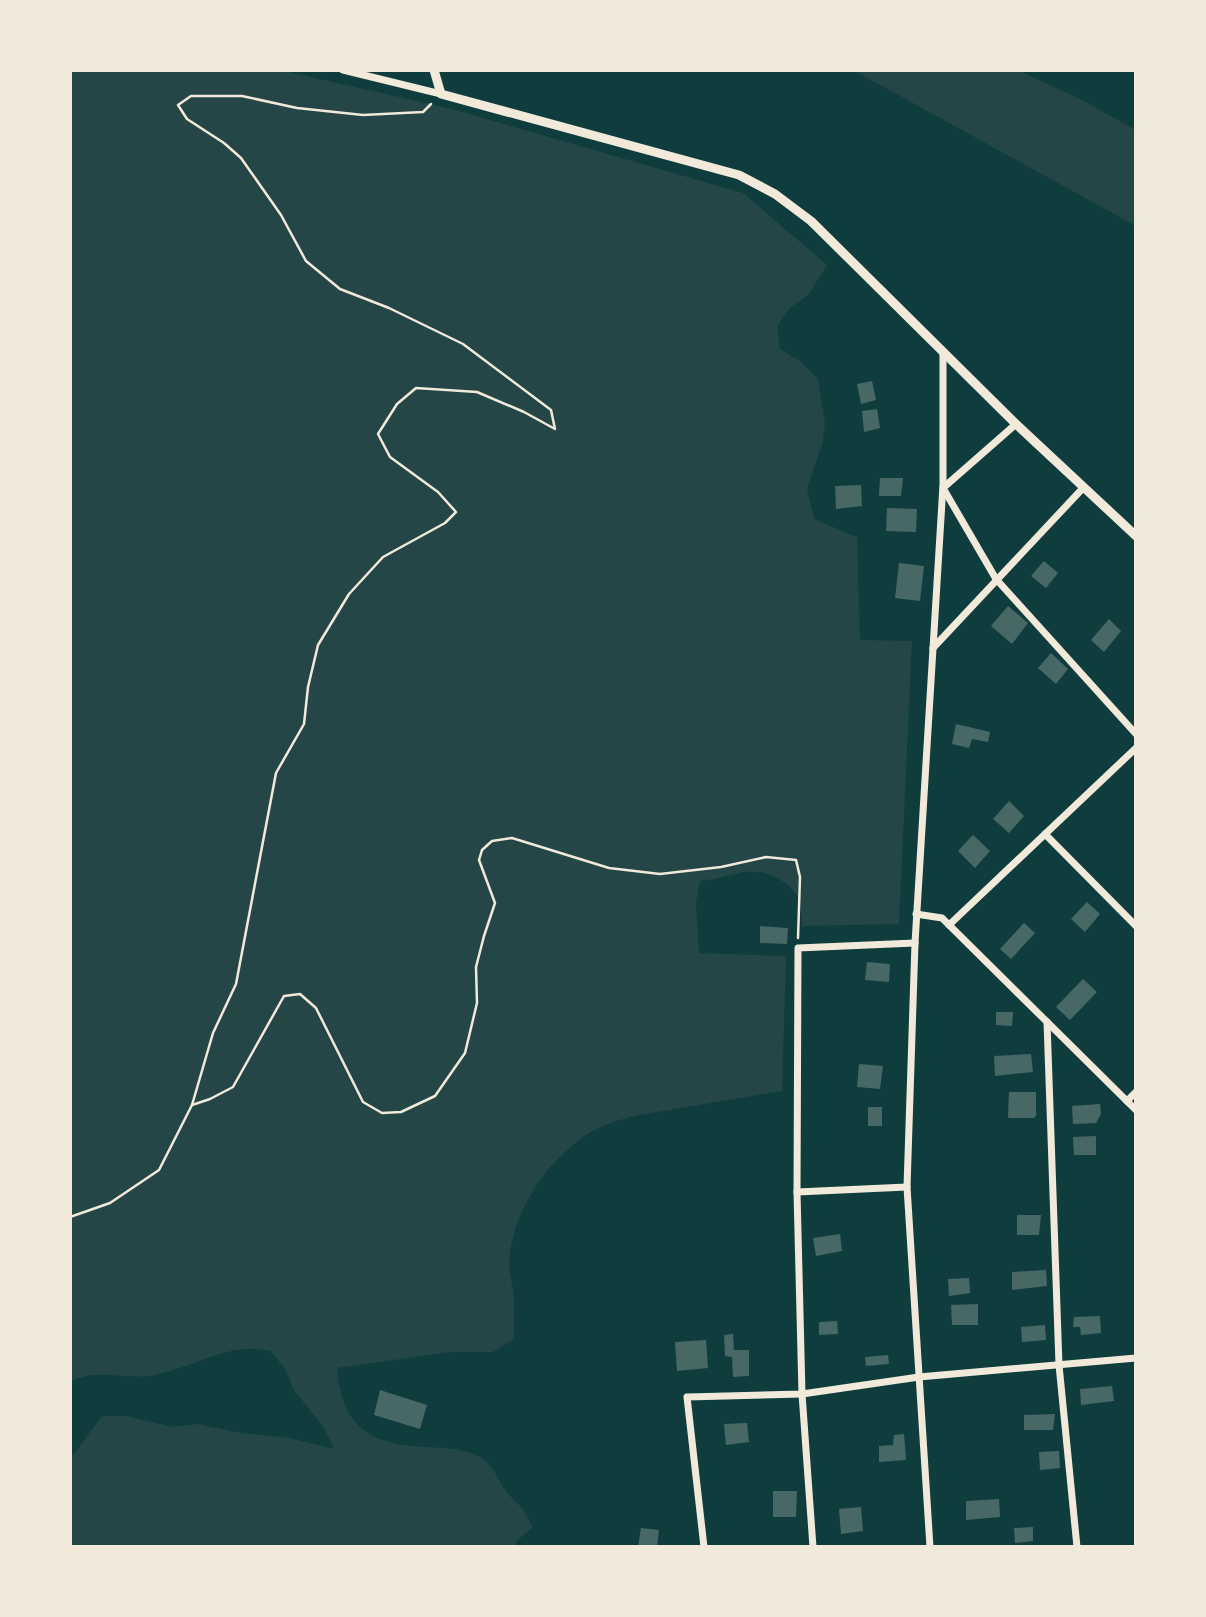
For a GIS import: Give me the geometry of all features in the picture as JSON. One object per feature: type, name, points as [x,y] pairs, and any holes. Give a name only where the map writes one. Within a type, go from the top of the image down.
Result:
[{"type":"street","points":[[343,70],[739,174],[775,194],[810,221],[1016,425],[1136,537]]},
{"type":"street","points":[[434,70],[441,94]]},
{"type":"street","points":[[930,1547],[907,1187],[916,914],[943,488],[943,352]]},
{"type":"street","points":[[943,488],[1016,425]]},
{"type":"street","points":[[933,648],[1084,487]]},
{"type":"street","points":[[943,488],[996,579],[1136,734]]},
{"type":"street","points":[[949,925],[1136,748]]},
{"type":"street","points":[[1045,834],[1136,926]]},
{"type":"street","points":[[916,914],[942,918],[1136,1110]]},
{"type":"street","points":[[813,1547],[802,1394],[797,1192],[798,948],[915,943]]},
{"type":"street","points":[[1047,1022],[1059,1365],[1076,1547]]},
{"type":"street","points":[[1127,1101],[1136,1092]]},
{"type":"street","points":[[797,1192],[907,1187]]},
{"type":"street","points":[[704,1547],[687,1397],[802,1394],[919,1377],[1136,1358]]},
{"type":"path","points":[[70,1217],[110,1203],[159,1170],[192,1105],[213,1033],[236,984],[276,773],[304,724],[308,687],[318,645],[349,594],[383,557],[446,523],[456,512],[438,492],[390,457],[378,434],[397,404],[416,388],[477,392],[555,429],[551,410],[463,344],[389,308],[340,289],[306,261],[281,215],[241,158],[187,118],[178,105],[191,96],[242,96],[297,108],[363,115],[423,112],[441,94]]},
{"type":"path","points":[[192,1105],[233,1087],[284,996],[300,994],[316,1009],[363,1102],[382,1113],[401,1112],[435,1096],[465,1053],[477,1003],[477,967],[495,903],[479,860],[482,850],[492,841],[512,838],[609,868],[660,874],[721,867],[766,857],[796,860],[800,877],[798,948]]},
{"type":"shaded area","points":[[70,70],[280,70],[452,109],[743,193],[827,265],[809,294],[790,308],[777,326],[780,349],[801,362],[818,379],[825,424],[822,445],[807,488],[814,519],[857,537],[860,640],[912,641],[899,924],[802,926],[799,899],[789,886],[775,877],[751,871],[700,881],[696,903],[699,953],[786,956],[782,1091],[634,1116],[599,1128],[573,1145],[544,1175],[532,1192],[515,1229],[509,1269],[514,1296],[514,1339],[493,1352],[450,1352],[337,1368],[347,1410],[354,1421],[374,1436],[388,1442],[464,1451],[489,1464],[533,1528],[516,1541],[516,1547],[70,1547],[70,1459],[102,1416],[126,1416],[173,1427],[196,1424],[289,1438],[334,1449],[324,1428],[294,1390],[285,1369],[270,1350],[231,1351],[149,1376],[99,1375],[70,1382]]},
{"type":"shaded area","points":[[853,70],[1017,70],[1078,98],[1136,130],[1136,226]]},
{"type":"building","points":[[872,381],[876,400],[861,404],[857,384]]},
{"type":"building","points":[[877,409],[880,428],[864,432],[862,411]]},
{"type":"building","points":[[880,478],[903,478],[901,496],[879,496]]},
{"type":"building","points":[[861,485],[862,506],[836,509],[835,486]]},
{"type":"building","points":[[887,508],[917,509],[916,532],[886,531]]},
{"type":"building","points":[[1044,561],[1058,573],[1046,588],[1031,576]]},
{"type":"building","points":[[899,563],[924,566],[920,601],[895,598]]},
{"type":"building","points":[[1008,606],[1028,623],[1012,644],[991,626]]},
{"type":"building","points":[[1109,619],[1121,631],[1104,652],[1091,640]]},
{"type":"building","points":[[1051,653],[1068,669],[1056,684],[1038,668]]},
{"type":"building","points":[[956,724],[990,732],[988,742],[972,739],[969,748],[952,744]]},
{"type":"building","points":[[1009,801],[1024,816],[1009,833],[993,819]]},
{"type":"building","points":[[973,835],[990,851],[975,868],[958,851]]},
{"type":"building","points":[[1087,902],[1100,914],[1085,932],[1071,919]]},
{"type":"building","points":[[1024,923],[1035,933],[1011,959],[1000,949]]},
{"type":"building","points":[[760,926],[788,928],[787,944],[760,943]]},
{"type":"building","points":[[867,962],[890,964],[889,982],[865,980]]},
{"type":"building","points":[[1083,979],[1097,992],[1070,1020],[1056,1007]]},
{"type":"building","points":[[996,1012],[1013,1012],[1012,1026],[996,1025]]},
{"type":"building","points":[[1031,1054],[1033,1072],[995,1076],[994,1056]]},
{"type":"building","points":[[859,1064],[883,1066],[880,1089],[857,1087]]},
{"type":"building","points":[[1009,1092],[1036,1092],[1036,1116],[1008,1118]]},
{"type":"building","points":[[1100,1104],[1101,1114],[1096,1123],[1073,1124],[1072,1106]]},
{"type":"building","points":[[868,1107],[882,1107],[882,1126],[868,1126]]},
{"type":"building","points":[[1096,1136],[1096,1155],[1074,1155],[1073,1137]]},
{"type":"building","points":[[1017,1215],[1041,1215],[1039,1235],[1017,1235]]},
{"type":"building","points":[[840,1234],[842,1251],[816,1256],[813,1238]]},
{"type":"building","points":[[1046,1270],[1047,1286],[1012,1290],[1012,1272]]},
{"type":"building","points":[[969,1278],[970,1293],[949,1296],[948,1279]]},
{"type":"building","points":[[978,1304],[978,1325],[952,1325],[951,1305]]},
{"type":"building","points":[[1100,1316],[1101,1333],[1081,1335],[1080,1327],[1073,1327],[1074,1317]]},
{"type":"building","points":[[837,1321],[838,1334],[819,1335],[819,1322]]},
{"type":"building","points":[[1045,1325],[1046,1340],[1022,1342],[1021,1327]]},
{"type":"building","points":[[733,1334],[734,1350],[749,1350],[749,1376],[733,1377],[732,1357],[725,1356],[724,1335]]},
{"type":"building","points":[[706,1340],[708,1368],[677,1371],[675,1342]]},
{"type":"building","points":[[888,1355],[889,1364],[866,1366],[865,1357]]},
{"type":"building","points":[[1112,1386],[1114,1401],[1081,1405],[1080,1389]]},
{"type":"building","points":[[380,1390],[427,1405],[420,1429],[374,1415]]},
{"type":"building","points":[[1055,1414],[1053,1430],[1024,1430],[1024,1415]]},
{"type":"building","points":[[747,1423],[749,1442],[726,1445],[724,1424]]},
{"type":"building","points":[[904,1434],[906,1460],[879,1462],[879,1446],[893,1445],[894,1435]]},
{"type":"building","points":[[1059,1451],[1060,1468],[1040,1470],[1039,1452]]},
{"type":"building","points":[[773,1491],[797,1491],[796,1517],[773,1517]]},
{"type":"building","points":[[999,1499],[1000,1517],[966,1520],[966,1501]]},
{"type":"building","points":[[861,1507],[863,1531],[841,1534],[839,1509]]},
{"type":"building","points":[[1033,1527],[1033,1541],[1015,1543],[1014,1528]]},
{"type":"building","points":[[641,1528],[659,1530],[657,1547],[638,1547]]}]
